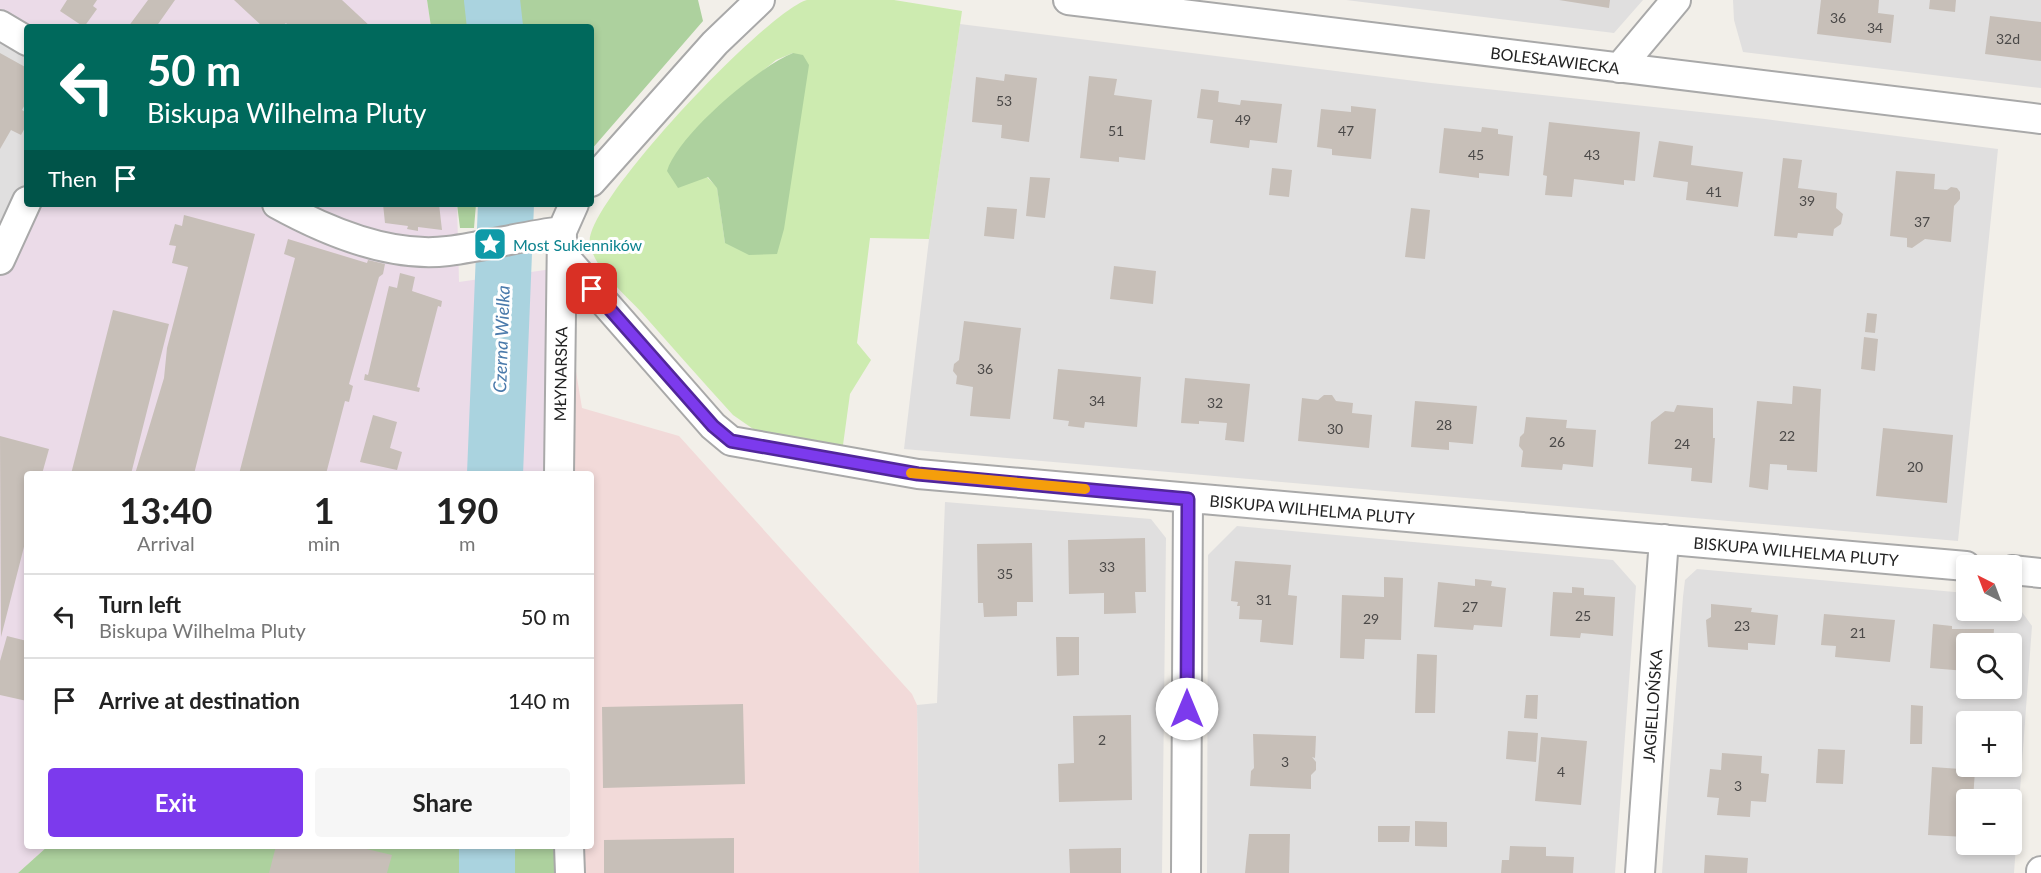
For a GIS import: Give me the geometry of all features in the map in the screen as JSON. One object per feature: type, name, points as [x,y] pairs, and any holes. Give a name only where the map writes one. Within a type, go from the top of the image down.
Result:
[{"type":"street","name":"BOLESŁAWIECKA","points":[[1068,0],[2041,119]]},
{"type":"street","points":[[1619,68],[1676,0]]},
{"type":"street","points":[[594,179],[715,43],[746,4]]},
{"type":"street","points":[[0,25],[24,39]]},
{"type":"street","points":[[0,260],[24,207]]},
{"type":"street","points":[[283,207],[312,223],[386,248],[446,251],[534,234],[562,242]]},
{"type":"street","name":"MŁYNARSKA","points":[[559,471],[562,242],[573,207]]},
{"type":"street","name":"BISKUPA WILHELMA PLUTY","points":[[562,242],[713,426],[731,441],[918,474],[1956,565]]},
{"type":"street","points":[[1186,873],[1188,499]]},
{"type":"street","name":"JAGIELLOŃSKA","points":[[1640,873],[1664,539]]},
{"type":"street","points":[[2022,571],[2041,573]]},
{"type":"street","points":[[569,849],[570,873]]},
{"type":"shaded area","points":[[0,0],[427,0],[431,24],[24,24],[24,27],[0,25]]},
{"type":"shaded area","points":[[1346,0],[1643,0],[1614,33]]},
{"type":"shaded area","points":[[1733,0],[2041,0],[2041,88],[1743,52],[1734,20]]},
{"type":"shaded area","points":[[960,24],[1431,83],[1765,119],[1998,149],[1958,541],[904,449],[929,239]]},
{"type":"shaded area","points":[[0,25],[24,39],[25,207],[0,261]]},
{"type":"shaded area","points":[[26,207],[457,207],[459,282],[559,268],[545,471],[24,471],[24,849],[45,849],[18,873],[0,873],[0,261]]},
{"type":"shaded area","points":[[559,268],[582,408],[679,436],[912,694],[917,705],[919,873],[573,873],[572,849],[594,849],[594,471],[545,471]]},
{"type":"shaded area","points":[[945,502],[1151,519],[1166,538],[1162,873],[919,873],[917,705],[937,703]]},
{"type":"shaded area","points":[[1237,526],[1613,560],[1636,586],[1615,873],[1207,873],[1208,555]]},
{"type":"shaded area","points":[[1697,569],[1956,592],[1956,621],[2022,621],[2022,612],[2032,626],[2022,763],[2022,711],[1956,711],[1956,777],[2021,777],[2020,789],[1956,789],[1956,855],[2015,855],[2014,873],[1662,873],[1685,580]]},
{"type":"green space","points":[[427,0],[471,0],[473,24],[431,24]]},
{"type":"green space","points":[[511,0],[698,0],[703,21],[594,147],[594,24],[513,24]]},
{"type":"green space","points":[[807,0],[894,0],[962,11],[929,239],[870,238],[857,343],[871,360],[850,394],[843,445],[766,438],[733,415],[604,272],[590,244],[595,223],[615,191],[645,153],[680,112],[719,72],[755,37],[786,12]],"holes":[[[793,53],[725,243],[717,187],[707,177],[712,113],[776,60]]]},
{"type":"green space","points":[[793,53],[803,55],[809,65],[784,229],[777,254],[749,255],[725,243],[717,188],[708,177],[678,188],[667,171],[686,139],[721,104],[760,72]]},
{"type":"green space","points":[[457,207],[476,207],[474,228],[460,228]]},
{"type":"green space","points":[[45,849],[572,849],[573,873],[18,873]]},
{"type":"building","points":[[67,0],[97,0],[93,6],[97,9],[86,24],[80,24],[60,11]]},
{"type":"building","points":[[148,0],[175,0],[158,24],[130,24]]},
{"type":"building","points":[[234,0],[342,0],[368,24],[286,23],[260,24]]},
{"type":"building","points":[[1559,0],[1610,0],[1609,8]]},
{"type":"building","points":[[1821,0],[1879,0],[1878,13],[1894,15],[1891,43],[1817,34]]},
{"type":"building","points":[[1930,0],[1956,0],[1955,12],[1929,9]]},
{"type":"building","points":[[1990,16],[2041,22],[2041,61],[1985,54]]},
{"type":"building","points":[[0,53],[24,66],[24,106],[22,110],[24,111],[24,130],[21,135],[11,130],[0,149]]},
{"type":"building","points":[[1005,74],[1037,78],[1029,142],[1001,138],[1002,125],[972,122],[976,77],[1004,81]]},
{"type":"building","points":[[1089,76],[1117,79],[1114,95],[1152,100],[1145,160],[1119,157],[1119,162],[1080,158]]},
{"type":"building","points":[[1201,89],[1219,91],[1218,102],[1240,105],[1241,100],[1282,104],[1277,143],[1250,140],[1249,148],[1210,143],[1213,120],[1197,118]]},
{"type":"building","points":[[1351,106],[1376,109],[1371,159],[1332,155],[1332,149],[1317,147],[1321,109],[1351,112]]},
{"type":"building","points":[[1549,122],[1640,132],[1635,181],[1624,180],[1624,185],[1574,179],[1572,197],[1545,195],[1547,176],[1543,175]]},
{"type":"building","points":[[1482,127],[1498,129],[1498,134],[1513,136],[1509,176],[1479,173],[1479,178],[1439,173],[1444,128],[1481,132]]},
{"type":"building","points":[[1659,141],[1693,146],[1691,165],[1743,172],[1738,207],[1686,200],[1688,182],[1653,177]]},
{"type":"building","points":[[1783,158],[1802,160],[1798,188],[1837,193],[1836,208],[1843,214],[1841,224],[1834,229],[1833,236],[1798,233],[1797,238],[1774,236]]},
{"type":"building","points":[[1272,168],[1292,170],[1289,197],[1269,195]]},
{"type":"building","points":[[1896,171],[1935,174],[1934,189],[1957,188],[1960,192],[1960,199],[1954,206],[1951,242],[1925,239],[1912,248],[1907,247],[1907,238],[1890,236]]},
{"type":"building","points":[[1030,177],[1050,178],[1045,218],[1026,216]]},
{"type":"building","points":[[383,207],[439,207],[442,230],[418,227],[418,231],[407,229],[408,226],[385,223]]},
{"type":"building","points":[[987,207],[1017,209],[1014,239],[984,236]]},
{"type":"building","points":[[1411,208],[1430,210],[1425,259],[1405,257]]},
{"type":"building","points":[[184,215],[255,234],[195,471],[136,471],[164,378],[167,348],[188,267],[172,263],[176,246],[169,245],[175,224],[182,226]]},
{"type":"building","points":[[288,239],[367,263],[368,260],[385,264],[383,274],[379,277],[349,384],[353,386],[349,402],[345,401],[327,471],[240,471],[295,258],[284,254]]},
{"type":"building","points":[[1114,266],[1156,271],[1153,304],[1110,299]]},
{"type":"building","points":[[400,273],[415,277],[412,291],[442,301],[441,307],[438,306],[417,387],[420,388],[419,392],[364,380],[365,374],[368,375],[389,286],[397,288]]},
{"type":"building","points":[[113,310],[169,324],[132,471],[72,471]]},
{"type":"building","points":[[1867,313],[1877,314],[1875,333],[1865,332]]},
{"type":"building","points":[[964,321],[1021,328],[1010,419],[970,416],[973,387],[956,384],[957,376],[953,371],[954,364],[959,360]]},
{"type":"building","points":[[1864,337],[1878,339],[1875,371],[1861,369]]},
{"type":"building","points":[[1058,369],[1141,377],[1137,427],[1085,422],[1084,428],[1068,426],[1069,421],[1053,419]]},
{"type":"building","points":[[1185,378],[1250,384],[1244,442],[1225,440],[1227,423],[1199,421],[1199,424],[1181,423]]},
{"type":"building","points":[[1793,386],[1821,389],[1817,472],[1787,470],[1787,465],[1770,464],[1768,490],[1749,487],[1757,401],[1792,404]]},
{"type":"building","points":[[1324,395],[1332,395],[1336,401],[1353,403],[1352,413],[1372,415],[1369,448],[1298,441],[1302,398],[1318,400]]},
{"type":"building","points":[[1415,401],[1477,406],[1473,444],[1449,442],[1449,450],[1411,447]]},
{"type":"building","points":[[1677,405],[1713,408],[1713,438],[1715,438],[1712,483],[1691,481],[1692,468],[1648,464],[1651,422],[1665,411],[1674,412]]},
{"type":"building","points":[[373,415],[397,422],[390,448],[402,452],[397,470],[360,462]]},
{"type":"building","points":[[1526,417],[1567,420],[1566,428],[1596,430],[1593,467],[1563,464],[1562,470],[1521,467],[1523,451],[1519,446],[1520,437],[1524,433]]},
{"type":"building","points":[[1883,428],[1953,435],[1947,503],[1876,496]]},
{"type":"building","points":[[0,436],[49,449],[43,471],[24,471],[24,547],[1,637]]},
{"type":"building","points":[[1145,538],[1146,592],[1135,592],[1136,613],[1104,614],[1104,593],[1069,594],[1068,540]]},
{"type":"building","points":[[1032,543],[1033,602],[1017,602],[1017,616],[984,617],[983,603],[978,603],[977,544]]},
{"type":"building","points":[[1235,561],[1291,565],[1288,595],[1297,596],[1293,645],[1260,642],[1262,620],[1239,619],[1240,606],[1237,606],[1238,602],[1231,601]]},
{"type":"building","points":[[1384,577],[1403,578],[1401,640],[1365,639],[1364,659],[1340,658],[1342,595],[1384,597]]},
{"type":"building","points":[[1475,579],[1492,581],[1491,586],[1506,588],[1502,627],[1474,625],[1473,630],[1434,627],[1438,582],[1475,586]]},
{"type":"building","points":[[1572,587],[1584,588],[1584,595],[1615,597],[1613,636],[1581,633],[1580,638],[1550,636],[1553,592],[1572,593]]},
{"type":"building","points":[[1711,604],[1752,608],[1751,612],[1778,615],[1775,645],[1748,643],[1748,650],[1708,647],[1706,620],[1711,617]]},
{"type":"building","points":[[1824,614],[1895,620],[1890,662],[1835,657],[1836,646],[1821,645]]},
{"type":"building","points":[[1933,624],[1952,626],[1952,629],[1994,629],[1994,633],[1956,633],[1956,670],[1930,668]]},
{"type":"building","points":[[7,636],[24,640],[24,700],[0,695],[0,661]]},
{"type":"building","points":[[1056,637],[1079,637],[1079,675],[1057,676]]},
{"type":"building","points":[[1417,654],[1437,655],[1435,713],[1415,713]]},
{"type":"building","points":[[1526,695],[1538,695],[1537,719],[1524,718]]},
{"type":"building","points":[[743,704],[745,784],[603,788],[602,707]]},
{"type":"building","points":[[1911,705],[1923,706],[1922,744],[1910,744]]},
{"type":"building","points":[[1131,715],[1132,800],[1059,802],[1058,764],[1074,763],[1073,716]]},
{"type":"building","points":[[1508,731],[1538,733],[1536,762],[1506,759]]},
{"type":"building","points":[[1253,734],[1316,736],[1315,758],[1312,757],[1316,762],[1316,770],[1311,775],[1311,789],[1250,786],[1251,771],[1254,768]]},
{"type":"building","points":[[1541,737],[1587,741],[1581,805],[1535,801]]},
{"type":"building","points":[[1818,749],[1845,750],[1843,784],[1816,783]]},
{"type":"building","points":[[1722,753],[1762,756],[1761,773],[1769,774],[1766,802],[1751,801],[1750,817],[1717,815],[1719,798],[1707,797],[1710,769],[1721,770]]},
{"type":"building","points":[[1932,767],[1956,769],[1956,777],[1975,777],[1974,789],[1956,789],[1956,836],[1928,835]]},
{"type":"building","points":[[1415,821],[1447,822],[1447,847],[1415,846]]},
{"type":"building","points":[[1378,826],[1410,826],[1409,842],[1378,842]]},
{"type":"building","points":[[1249,834],[1290,834],[1289,873],[1245,873]]},
{"type":"building","points":[[734,838],[734,873],[604,873],[604,840]]},
{"type":"building","points":[[1510,846],[1546,847],[1546,856],[1574,857],[1573,873],[1501,873],[1502,860],[1509,860]]},
{"type":"building","points":[[1121,848],[1121,873],[1070,873],[1069,849]]},
{"type":"building","points":[[275,849],[367,849],[392,855],[387,873],[269,873]]},
{"type":"building","points":[[1705,855],[1748,858],[1747,873],[1704,873]]},
{"type":"waterway","name":"Czerna Wielka","points":[[492,0],[495,24]]},
{"type":"waterway","name":"Czerna Wielka","points":[[495,471],[506,207]]},
{"type":"waterway","name":"Czerna Wielka","points":[[487,849],[487,873]]},
{"type":"slow traffic","points":[[911,473],[1085,489]]},
{"type":"place","name":"Most Sukienników","points":[[490,244]]},
{"type":"route","points":[[592,289],[713,426],[731,441],[918,474],[1188,499],[1187,709]]}]
